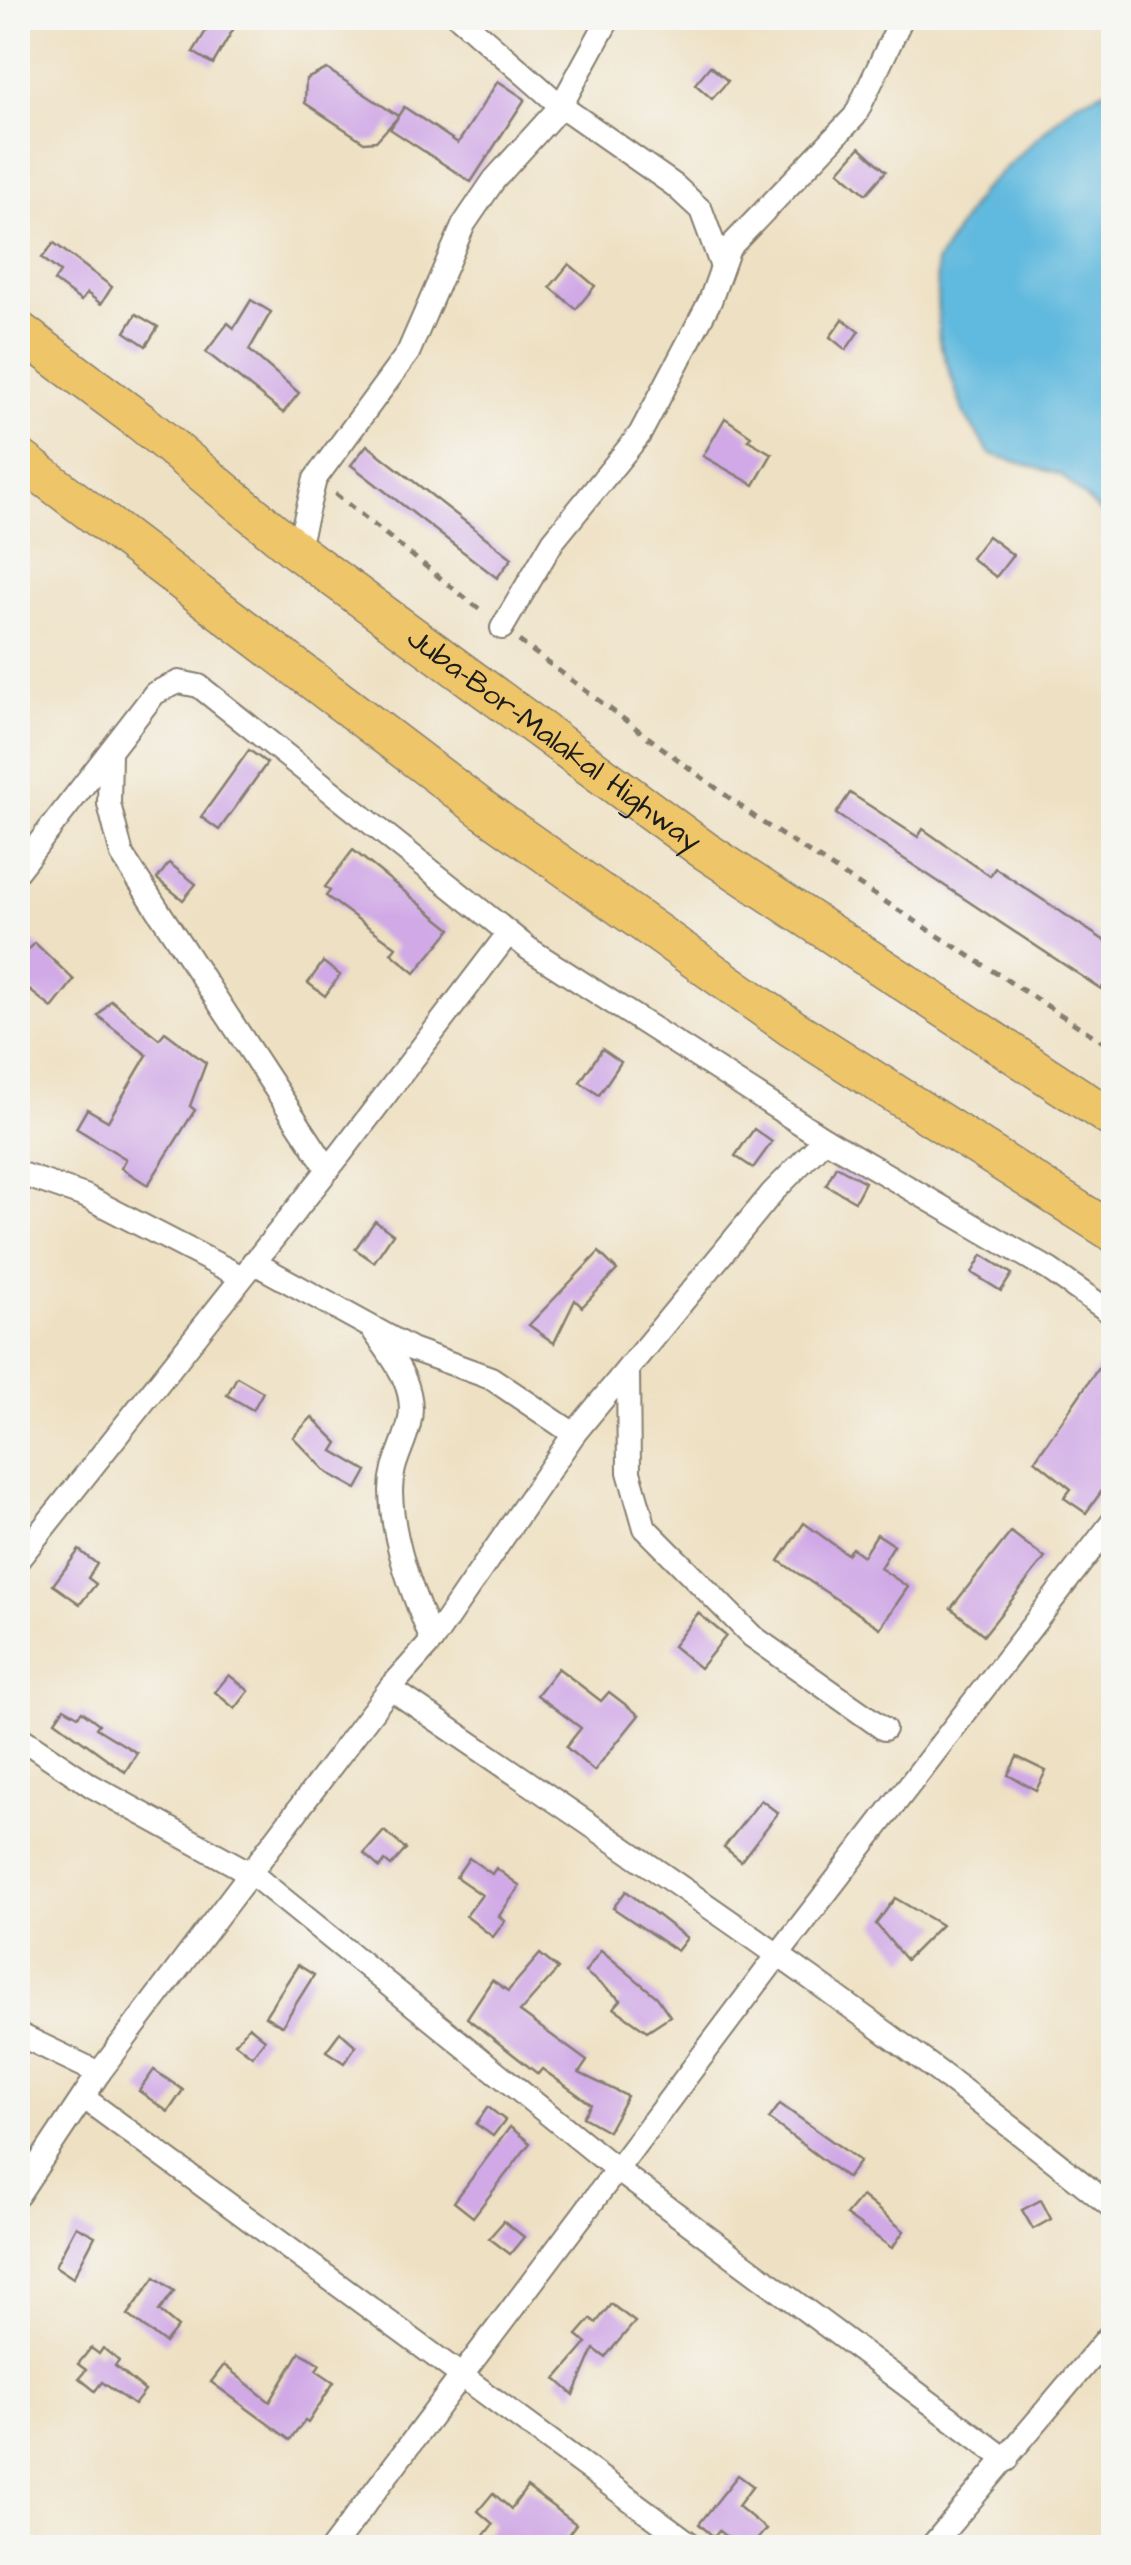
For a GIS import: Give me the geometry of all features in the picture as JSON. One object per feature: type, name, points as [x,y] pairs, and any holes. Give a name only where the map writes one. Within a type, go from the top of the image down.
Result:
[{"type":"highway","name":"Juba-Bor-Malakal Highway","points":[[18,330],[140,422],[297,550],[704,850],[1114,1120]]},
{"type":"highway","points":[[18,457],[501,823],[792,1028],[1114,1233]]},
{"type":"street","points":[[460,18],[560,106],[674,185],[701,210],[722,267]]},
{"type":"street","points":[[297,550],[315,478],[408,353],[464,224],[494,180],[560,106],[609,18]]},
{"type":"street","points":[[502,628],[553,541],[640,434],[710,301],[740,234],[855,116],[902,18]]},
{"type":"street","points":[[18,870],[155,693],[179,682],[199,686],[508,934],[825,1139],[1050,1270],[1114,1315]]},
{"type":"street","points":[[110,752],[109,804],[122,856],[328,1170]]},
{"type":"street","points":[[18,1560],[328,1170],[508,934]]},
{"type":"street","points":[[18,2194],[99,2073],[390,1688],[432,1641],[574,1434],[772,1193],[825,1139]]},
{"type":"street","points":[[18,1174],[85,1196],[367,1322],[411,1349],[490,1378],[574,1434]]},
{"type":"street","points":[[367,1322],[401,1369],[411,1400],[410,1424],[392,1463],[391,1495],[401,1555],[432,1641]]},
{"type":"street","points":[[628,1370],[629,1472],[646,1528],[752,1636],[884,1729]]},
{"type":"street","points":[[332,2548],[778,1954],[1114,1520]]},
{"type":"street","points":[[390,1688],[778,1954],[1002,2116],[1114,2208]]},
{"type":"street","points":[[18,1736],[92,1786],[252,1874],[616,2170],[1007,2460]]},
{"type":"street","points":[[18,2034],[99,2073]]},
{"type":"street","points":[[84,2098],[696,2548]]},
{"type":"street","points":[[930,2548],[1114,2330]]},
{"type":"path","points":[[315,478],[502,628],[763,823],[1114,1050]]},
{"type":"water","points":[[1113,87],[1113,524],[1061,475],[990,454],[964,414],[939,340],[936,263],[980,192],[1074,103]]},
{"type":"building","points":[[214,18],[234,28],[213,64],[193,52]]},
{"type":"building","points":[[710,66],[728,81],[712,99],[695,84]]},
{"type":"building","points":[[327,69],[398,116],[404,107],[458,143],[498,81],[525,99],[471,182],[390,129],[398,117],[376,141],[364,142],[305,103],[306,79]]},
{"type":"building","points":[[860,147],[886,171],[866,194],[839,171]]},
{"type":"building","points":[[54,243],[112,287],[101,304],[87,293],[81,301],[54,281],[60,272],[42,258]]},
{"type":"building","points":[[569,264],[595,286],[576,309],[550,287]]},
{"type":"building","points":[[251,300],[271,312],[249,350],[299,393],[283,413],[206,352],[228,323],[234,328]]},
{"type":"building","points":[[136,314],[158,327],[146,346],[125,332]]},
{"type":"building","points":[[843,319],[859,331],[846,350],[830,337]]},
{"type":"building","points":[[725,418],[751,436],[748,440],[772,454],[754,485],[703,456]]},
{"type":"building","points":[[367,445],[512,558],[497,578],[351,465]]},
{"type":"building","points":[[988,536],[1013,555],[996,577],[971,558]]},
{"type":"building","points":[[249,750],[267,763],[219,830],[201,817]]},
{"type":"building","points":[[850,793],[918,837],[923,829],[990,876],[995,868],[1114,947],[1114,971],[1101,989],[836,814]]},
{"type":"building","points":[[353,850],[451,929],[415,973],[391,953],[396,947],[326,896],[330,891],[325,887]]},
{"type":"building","points":[[169,863],[196,884],[183,900],[157,879]]},
{"type":"building","points":[[35,943],[74,980],[52,1008],[18,981],[18,960]]},
{"type":"building","points":[[323,962],[340,975],[325,996],[308,983]]},
{"type":"building","points":[[111,1000],[159,1039],[165,1032],[206,1063],[190,1106],[195,1110],[148,1185],[121,1168],[126,1159],[76,1128],[87,1109],[108,1121],[147,1055],[98,1016]]},
{"type":"building","points":[[602,1049],[621,1062],[599,1095],[580,1082]]},
{"type":"building","points":[[754,1129],[772,1142],[753,1168],[735,1156]]},
{"type":"building","points":[[836,1166],[865,1182],[855,1201],[826,1185]]},
{"type":"building","points":[[375,1221],[393,1234],[374,1262],[355,1249]]},
{"type":"building","points":[[599,1252],[617,1270],[582,1307],[575,1300],[554,1343],[529,1325]]},
{"type":"building","points":[[982,1255],[1012,1274],[1001,1291],[972,1273]]},
{"type":"building","points":[[1114,1345],[1114,1474],[1086,1513],[1064,1498],[1071,1489],[1035,1460]]},
{"type":"building","points":[[237,1377],[263,1392],[253,1410],[227,1395]]},
{"type":"building","points":[[312,1417],[338,1443],[333,1451],[367,1471],[357,1489],[328,1473],[293,1437]]},
{"type":"building","points":[[804,1523],[847,1554],[852,1548],[863,1556],[877,1534],[894,1545],[880,1568],[908,1587],[880,1628],[779,1561]]},
{"type":"building","points":[[1011,1532],[1045,1558],[984,1635],[951,1608]]},
{"type":"building","points":[[79,1550],[97,1564],[88,1578],[96,1584],[80,1604],[53,1585]]},
{"type":"building","points":[[698,1613],[726,1636],[700,1668],[673,1646]]},
{"type":"building","points":[[558,1668],[601,1701],[609,1692],[639,1715],[594,1771],[566,1747],[581,1728],[537,1695]]},
{"type":"building","points":[[229,1675],[249,1691],[235,1709],[215,1692]]},
{"type":"building","points":[[64,1708],[78,1716],[82,1711],[99,1724],[96,1728],[137,1753],[125,1772],[55,1721]]},
{"type":"building","points":[[1017,1757],[1046,1771],[1036,1790],[1008,1775]]},
{"type":"building","points":[[761,1800],[778,1813],[741,1861],[724,1847]]},
{"type":"building","points":[[384,1831],[406,1849],[391,1866],[385,1861],[380,1868],[364,1854]]},
{"type":"building","points":[[469,1858],[492,1874],[496,1868],[520,1886],[499,1916],[505,1921],[493,1937],[466,1916],[482,1895],[456,1877]]},
{"type":"building","points":[[626,1891],[687,1938],[677,1951],[613,1908]]},
{"type":"building","points":[[895,1898],[941,1925],[906,1960],[876,1924]]},
{"type":"building","points":[[601,1950],[657,1997],[670,2016],[647,2031],[614,2008],[621,2000],[585,1972]]},
{"type":"building","points":[[540,1954],[558,1969],[520,2012],[587,2061],[579,2073],[627,2096],[608,2131],[583,2117],[591,2104],[542,2069],[538,2074],[467,2018],[492,1980],[508,1991]]},
{"type":"building","points":[[298,1965],[314,1975],[282,2026],[265,2016]]},
{"type":"building","points":[[249,2026],[265,2039],[252,2056],[235,2043]]},
{"type":"building","points":[[340,2032],[356,2046],[344,2063],[326,2051]]},
{"type":"building","points":[[154,2070],[183,2090],[168,2112],[139,2091]]},
{"type":"building","points":[[780,2104],[860,2161],[847,2178],[769,2119]]},
{"type":"building","points":[[488,2107],[505,2120],[493,2136],[476,2124]]},
{"type":"building","points":[[510,2127],[530,2143],[473,2217],[454,2202]]},
{"type":"building","points":[[862,2196],[904,2231],[892,2248],[846,2215]]},
{"type":"building","points":[[1041,2200],[1051,2219],[1033,2229],[1022,2210]]},
{"type":"building","points":[[504,2221],[524,2237],[510,2254],[489,2238]]},
{"type":"building","points":[[76,2226],[95,2236],[73,2278],[55,2266]]},
{"type":"building","points":[[155,2277],[174,2291],[159,2311],[178,2327],[165,2343],[128,2315]]},
{"type":"building","points":[[611,2304],[635,2322],[605,2357],[594,2349],[574,2395],[556,2379],[587,2343],[577,2335],[591,2319],[596,2323]]},
{"type":"building","points":[[91,2348],[99,2354],[103,2348],[119,2361],[115,2366],[145,2391],[134,2405],[102,2382],[95,2391],[79,2378],[86,2370],[78,2364]]},
{"type":"building","points":[[300,2352],[320,2364],[316,2370],[334,2382],[308,2423],[305,2421],[290,2440],[211,2382],[224,2365],[270,2402]]},
{"type":"building","points":[[738,2475],[753,2486],[738,2506],[766,2529],[750,2548],[740,2548],[719,2531],[714,2537],[699,2524]]},
{"type":"building","points":[[527,2487],[576,2524],[558,2548],[474,2548],[493,2524],[478,2511],[493,2493],[511,2509]]}]
